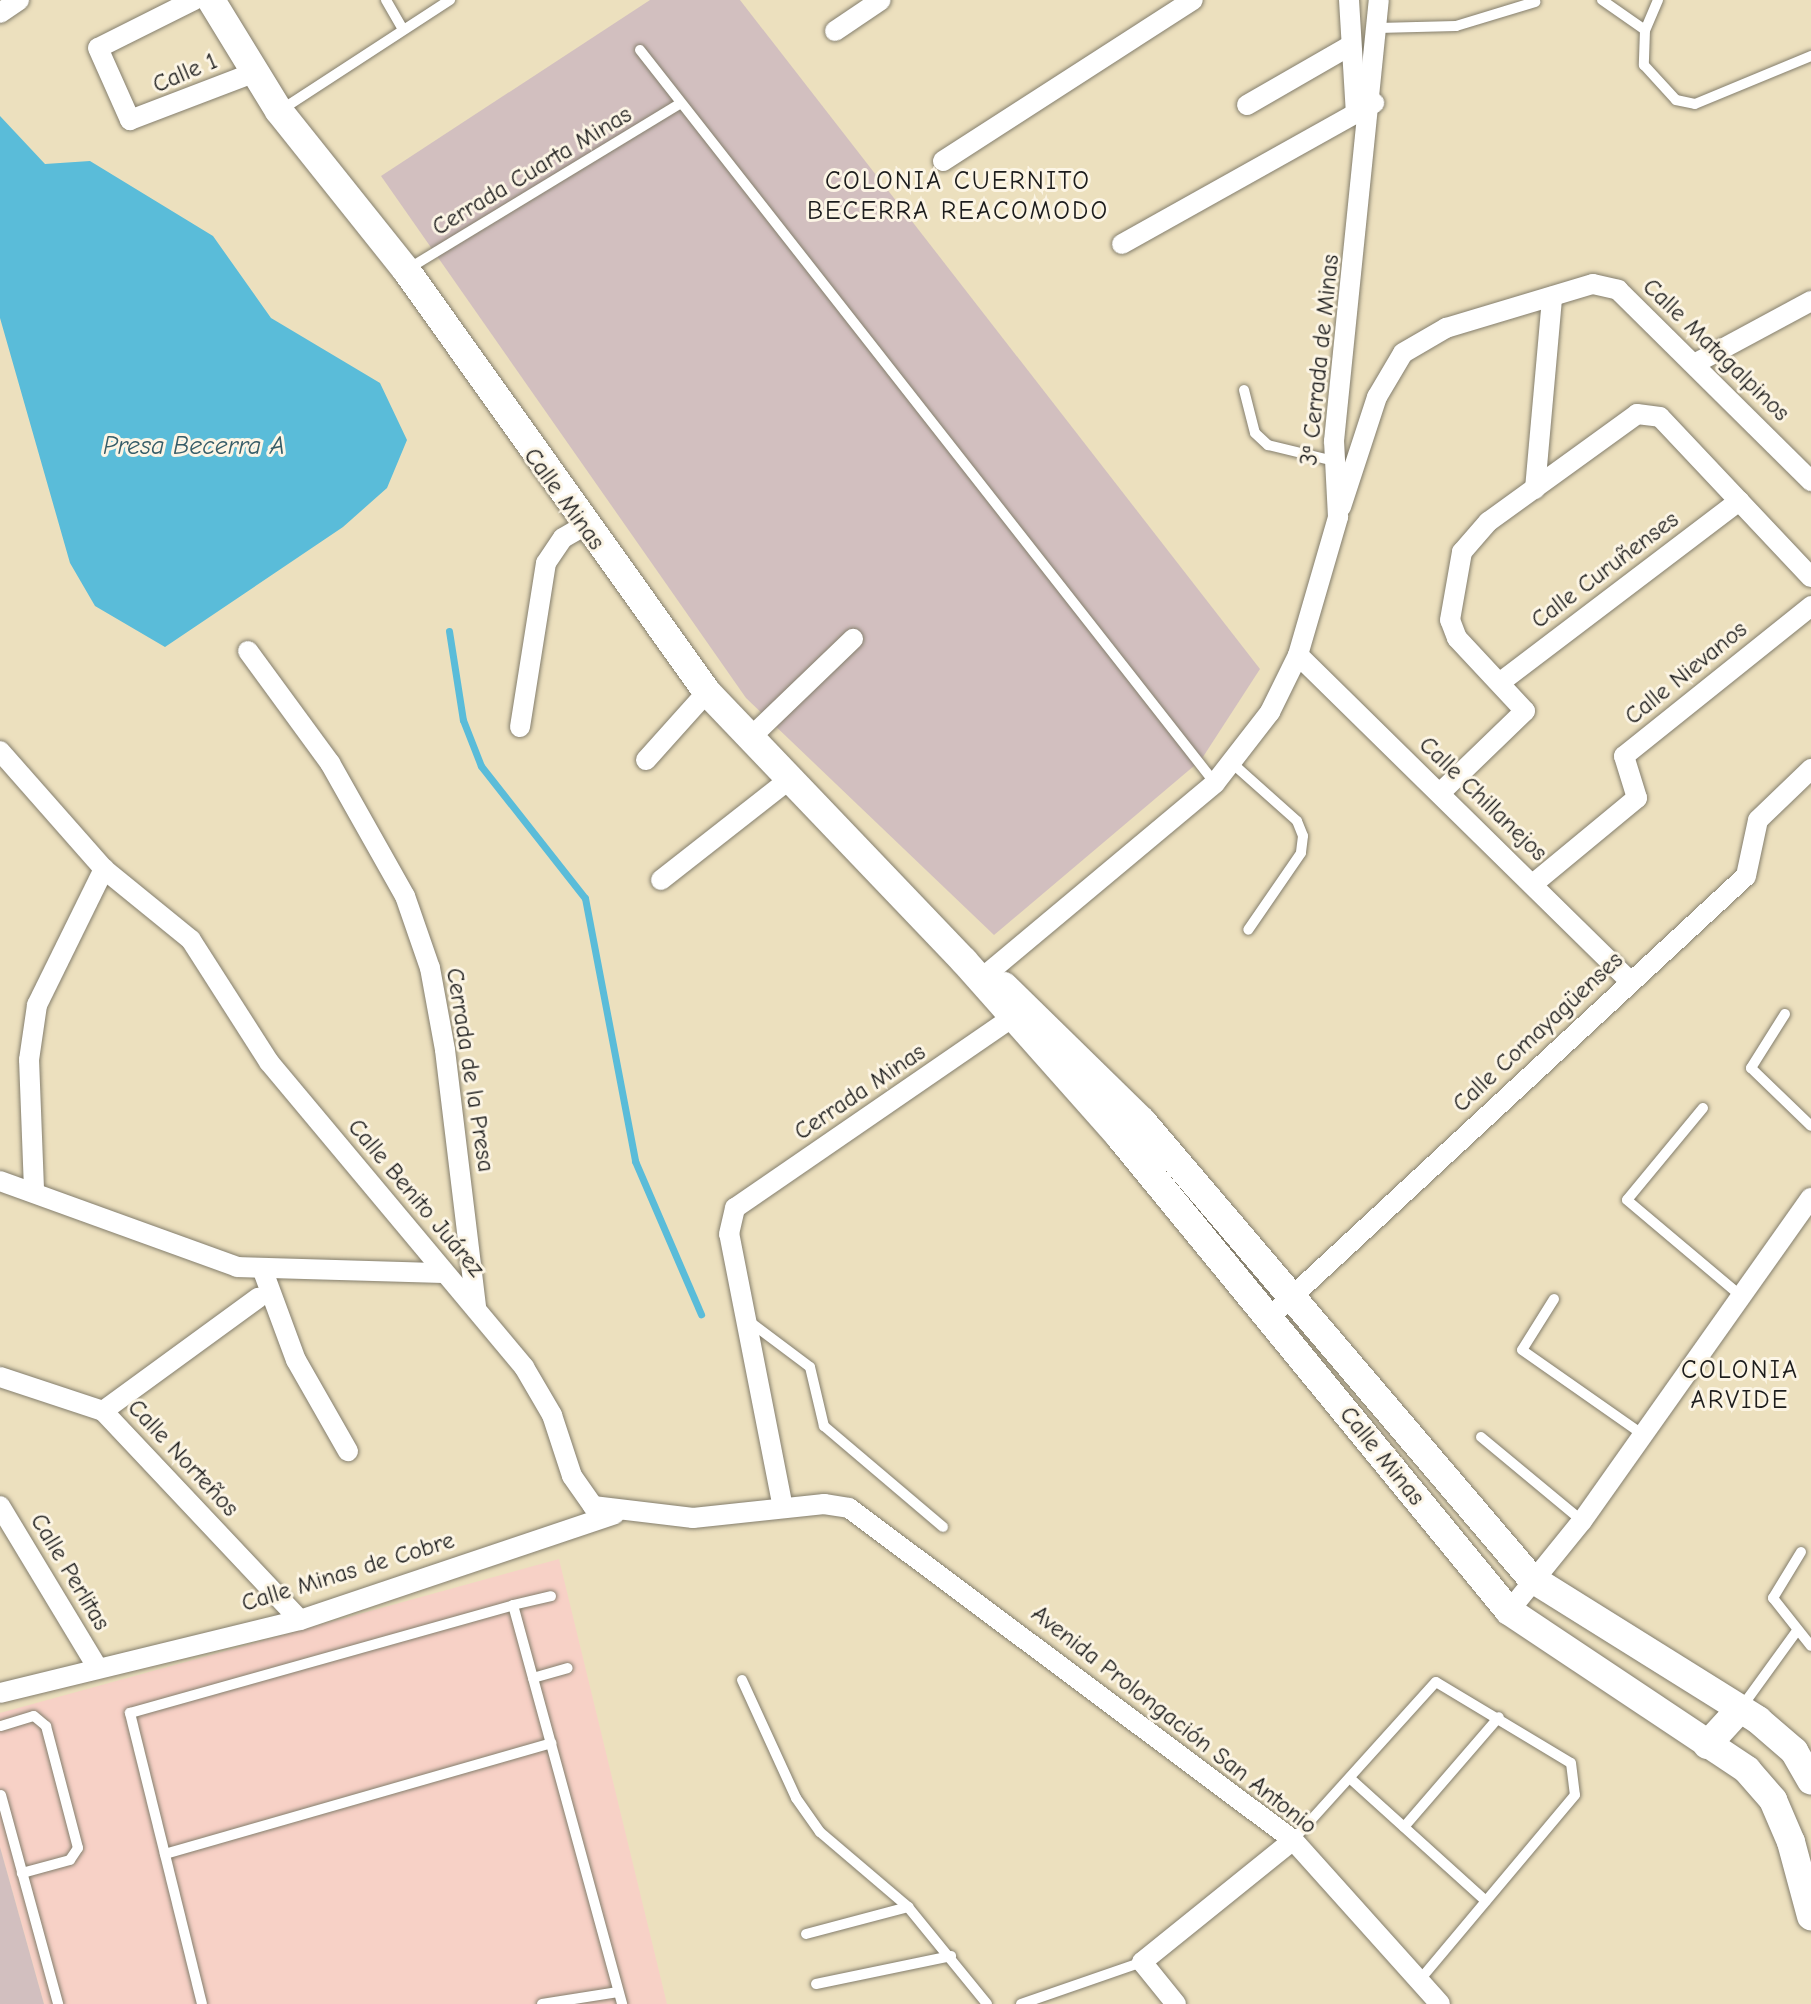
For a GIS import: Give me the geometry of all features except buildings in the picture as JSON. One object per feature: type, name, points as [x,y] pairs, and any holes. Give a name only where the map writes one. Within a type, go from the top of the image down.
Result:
[{"type":"street","points":[[0,13],[19,0]]},
{"type":"street","name":"Calle 1","points":[[194,0],[100,44],[99,54],[137,122],[253,73]]},
{"type":"street","name":"Calle Minas","points":[[211,0],[279,111],[406,270],[584,526],[707,692],[1021,1013],[1142,1121],[1290,1299],[1531,1578],[1777,1734],[1811,1781]]},
{"type":"street","points":[[835,31],[881,0]]},
{"type":"street","points":[[943,161],[1193,0]]},
{"type":"street","points":[[1122,244],[1365,108],[1348,47],[1349,0]]},
{"type":"street","name":"3ª Cerrada de Minas","points":[[976,967],[1215,783],[1270,712],[1298,655],[1338,517],[1334,461],[1365,108],[1378,28],[1379,0]]},
{"type":"street","points":[[1247,105],[1348,47]]},
{"type":"street","name":"Calle Matagalpinos","points":[[1552,297],[1593,284],[1618,290],[1802,456],[1811,481]]},
{"type":"street","points":[[1338,517],[1377,397],[1403,353],[1446,328],[1552,297],[1535,489]]},
{"type":"street","points":[[1696,363],[1811,301]]},
{"type":"street","points":[[1440,793],[1523,719],[1523,704],[1457,638],[1451,600],[1473,536],[1637,414],[1660,417],[1811,577]]},
{"type":"street","name":"Calle Curuñenses","points":[[1502,681],[1739,501]]},
{"type":"street","points":[[520,727],[546,563],[563,538],[584,526]]},
{"type":"street","name":"Calle Nievanos","points":[[1533,884],[1637,798],[1624,756],[1811,606]]},
{"type":"street","points":[[750,738],[853,639]]},
{"type":"street","name":"Cerrada de la Presa","points":[[248,651],[330,763],[405,896],[430,968],[445,1050],[476,1307]]},
{"type":"street","name":"Calle Chillanejos","points":[[1298,655],[1630,981]]},
{"type":"street","points":[[646,760],[707,692]]},
{"type":"street","name":"Calle Benito Juárez","points":[[0,751],[104,869],[191,940],[269,1062],[442,1273],[476,1307],[539,1388],[580,1492],[615,1514],[693,1518],[783,1508],[849,1508]]},
{"type":"street","points":[[661,880],[790,779]]},
{"type":"street","name":"Calle Comayagüenses","points":[[1269,1318],[1746,876],[1758,820],[1806,781]]},
{"type":"street","points":[[34,1189],[29,1060],[37,1005],[104,869]]},
{"type":"street","name":"Calle Minas","points":[[1021,1013],[1509,1611],[1747,1770],[1773,1800],[1811,1916]]},
{"type":"street","name":"Cerrada Minas","points":[[745,1318],[729,1234],[735,1208],[1021,1013]]},
{"type":"street","points":[[0,1181],[34,1189],[263,1271],[442,1273]]},
{"type":"street","points":[[1509,1611],[1531,1578],[1582,1521],[1639,1432],[1811,1198]]},
{"type":"street","points":[[263,1271],[296,1360],[348,1451]]},
{"type":"street","points":[[103,1411],[258,1298]]},
{"type":"street","points":[[745,1318],[783,1508]]},
{"type":"street","name":"Calle Norteños","points":[[0,1377],[103,1411],[300,1620]]},
{"type":"street","name":"Calle Perlitas","points":[[0,1506],[96,1665]]},
{"type":"street","name":"Avenida Prolongación San Antonio","points":[[849,1508],[1293,1840],[1440,2004]]},
{"type":"street","name":"Calle Minas de Cobre","points":[[0,1693],[96,1665],[300,1620],[615,1514]]},
{"type":"street","points":[[1707,1745],[1740,1709]]},
{"type":"street","points":[[1176,2004],[1142,1962],[1293,1840]]},
{"type":"lane","points":[[386,0],[403,30]]},
{"type":"lane","points":[[279,111],[450,0]]},
{"type":"lane","points":[[1602,0],[1645,30]]},
{"type":"lane","points":[[1658,0],[1645,30],[1652,80],[1676,100],[1695,104],[1811,56]]},
{"type":"lane","points":[[1378,28],[1456,26],[1535,2]]},
{"type":"lane","points":[[640,50],[678,105],[1215,783]]},
{"type":"lane","name":"Cerrada Cuarta Minas","points":[[406,270],[678,105]]},
{"type":"lane","points":[[1244,390],[1255,433],[1268,445],[1334,461]]},
{"type":"lane","points":[[1232,763],[1297,821],[1303,836],[1301,853],[1248,930]]},
{"type":"lane","points":[[1785,1014],[1751,1068],[1811,1126]]},
{"type":"lane","points":[[1703,1108],[1627,1200],[1740,1295]]},
{"type":"lane","points":[[1554,1299],[1522,1350],[1639,1432]]},
{"type":"lane","points":[[745,1318],[810,1367],[824,1426],[943,1527]]},
{"type":"lane","points":[[1481,1437],[1582,1521]]},
{"type":"lane","points":[[1801,1552],[1773,1598],[1796,1632],[1811,1646]]},
{"type":"lane","points":[[202,2004],[130,1713],[551,1596]]},
{"type":"lane","points":[[513,1605],[622,2004]]},
{"type":"lane","points":[[1740,1709],[1796,1632]]},
{"type":"lane","points":[[533,1678],[568,1668]]},
{"type":"lane","points":[[742,1680],[796,1798],[820,1832],[908,1907],[987,2004]]},
{"type":"lane","points":[[1293,1840],[1353,1781],[1436,1682],[1499,1717],[1571,1763],[1578,1778],[1575,1795],[1419,1981]]},
{"type":"lane","points":[[1,1726],[34,1716],[46,1726],[78,1848],[70,1860],[22,1873]]},
{"type":"lane","points":[[1404,1827],[1499,1717]]},
{"type":"lane","points":[[165,1854],[551,1743]]},
{"type":"lane","points":[[1353,1781],[1486,1901]]},
{"type":"lane","points":[[1,1795],[58,2004]]},
{"type":"lane","points":[[806,1934],[908,1907]]},
{"type":"lane","points":[[816,1984],[951,1956]]},
{"type":"lane","points":[[1021,2004],[1142,1962]]},
{"type":"lane","points":[[542,2004],[618,1992]]},
{"type":"shaded area","points":[[650,0],[740,0],[1260,669],[1201,760],[994,935],[746,698],[381,176]]},
{"type":"shaded area","points":[[559,1559],[667,2004],[44,2004],[0,1847],[0,1713]]},
{"type":"shaded area","points":[[0,1847],[44,2004],[0,2004]]},
{"type":"water","name":"Presa Becerra A","points":[[0,116],[45,164],[90,161],[213,236],[271,318],[380,383],[407,440],[387,488],[343,527],[165,647],[95,606],[70,563],[0,318]]},
{"type":"waterway","points":[[449,631],[463,720],[481,766],[585,898],[635,1161],[701,1314]]},
{"type":"district","name":"COLONIA CUERNITO BECERRA REACOMODO","points":[[958,197]]},
{"type":"district","name":"COLONIA ARVIDE","points":[[1740,1386]]}]
